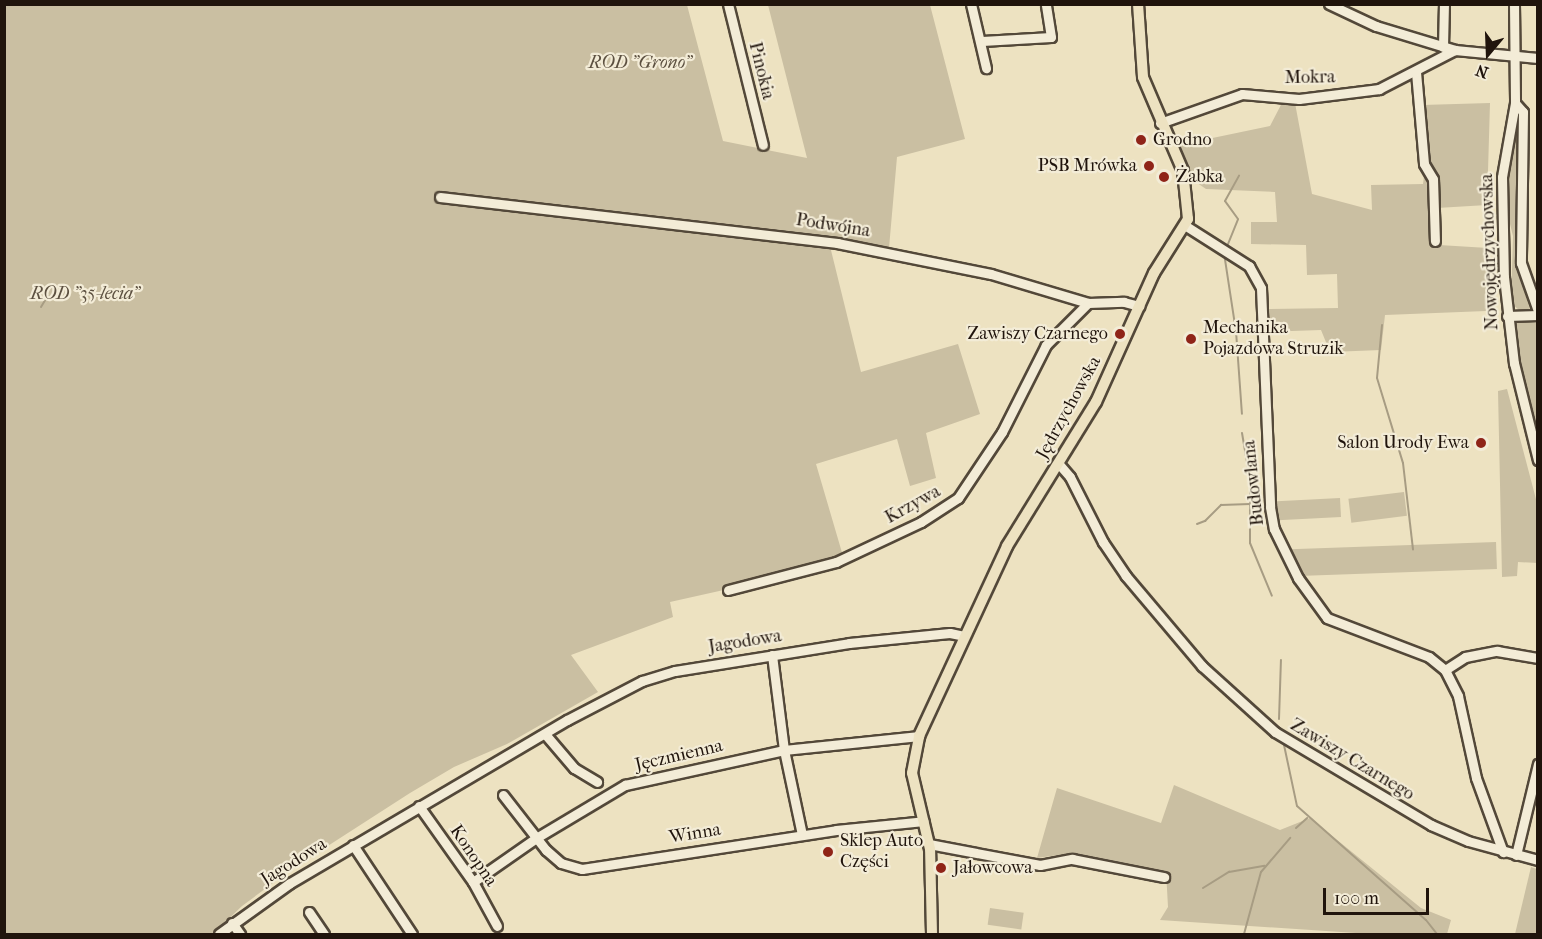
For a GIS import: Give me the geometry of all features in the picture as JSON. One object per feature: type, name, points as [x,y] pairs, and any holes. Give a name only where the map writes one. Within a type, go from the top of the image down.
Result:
[{"type":"main road","points":[[1138,4],[1142,67],[1160,123],[1183,171],[1189,213],[1186,226]]},
{"type":"main road","name":"Jędrzychowska","points":[[932,934],[929,844],[912,774],[919,736],[1013,534],[1096,402],[1154,273],[1186,226]]},
{"type":"street","name":"Pinokia","points":[[728,4],[762,145]]},
{"type":"street","points":[[971,4],[982,41],[986,68]]},
{"type":"street","points":[[982,41],[1051,37],[1046,4]]},
{"type":"street","points":[[1329,4],[1369,24],[1455,50],[1538,58]]},
{"type":"street","points":[[1443,46],[1444,4]]},
{"type":"street","name":"Nowojędrzychowska","points":[[1514,4],[1515,102],[1502,177],[1507,316],[1538,460]]},
{"type":"street","name":"Mokra","points":[[1160,123],[1242,94],[1299,99],[1393,84],[1455,50]]},
{"type":"street","points":[[1416,72],[1424,164],[1433,179],[1435,242]]},
{"type":"street","points":[[1507,316],[1538,313],[1521,263],[1522,112],[1515,102]]},
{"type":"street","name":"Podwójna","points":[[440,197],[837,243],[991,274],[1088,303],[1124,302],[1138,306]]},
{"type":"street","name":"Budowlana","points":[[1186,226],[1249,266],[1261,288],[1271,513],[1274,529],[1307,596],[1327,618],[1429,657],[1445,670]]},
{"type":"street","name":"Krzywa","points":[[728,590],[836,562],[921,522],[958,498],[1002,432],[1046,345],[1088,303]]},
{"type":"street","name":"Zawiszy Czarnego","points":[[1058,463],[1069,475],[1117,566],[1232,696],[1290,743],[1403,810],[1448,833],[1503,852],[1538,860]]},
{"type":"street","name":"Jagodowa","points":[[219,934],[232,923],[353,845],[545,734],[650,678],[772,655],[874,640],[950,633],[964,636]]},
{"type":"street","points":[[1503,852],[1476,778],[1458,696],[1445,670],[1465,657],[1497,651],[1538,658]]},
{"type":"street","points":[[772,655],[784,750],[801,835]]},
{"type":"street","points":[[545,734],[574,768],[597,782]]},
{"type":"street","name":"Jęczmienna","points":[[472,882],[536,838],[625,785],[784,750],[919,736]]},
{"type":"street","points":[[1516,855],[1538,764]]},
{"type":"street","name":"Winna","points":[[503,795],[536,838],[561,862],[582,869],[756,841],[924,821]]},
{"type":"street","name":"Konopna","points":[[419,806],[472,882],[497,926]]},
{"type":"street","points":[[929,844],[1040,865],[1072,859],[1164,877]]},
{"type":"street","points":[[353,845],[412,934]]},
{"type":"street","points":[[309,912],[324,934]]},
{"type":"street","points":[[232,923],[240,934]]},
{"type":"green space","points":[[5,5],[687,5],[723,141],[807,158],[768,5],[930,5],[965,139],[897,157],[889,248],[828,238],[861,372],[958,344],[980,414],[926,433],[936,478],[910,486],[897,439],[816,464],[843,556],[773,579],[670,602],[673,617],[571,655],[598,692],[507,744],[454,767],[410,793],[292,869],[242,906],[213,934],[5,934]]},
{"type":"green space","points":[[1283,101],[1295,103],[1312,194],[1372,210],[1371,185],[1423,184],[1426,161],[1422,105],[1490,103],[1487,205],[1437,208],[1439,245],[1488,248],[1486,311],[1385,315],[1381,350],[1330,352],[1321,330],[1266,332],[1265,309],[1338,308],[1337,274],[1307,275],[1306,245],[1251,244],[1251,222],[1277,222],[1275,192],[1206,189],[1190,178],[1179,145],[1270,126]]},
{"type":"green space","points":[[1514,129],[1518,133],[1518,269],[1530,310],[1519,310],[1511,303],[1513,236],[1507,212],[1506,178]]},
{"type":"green space","points":[[1537,321],[1537,437],[1512,326],[1515,322]]},
{"type":"green space","points":[[1507,389],[1537,503],[1538,563],[1518,562],[1517,576],[1502,577],[1498,391]]},
{"type":"green space","points":[[1404,492],[1407,516],[1351,523],[1348,499]]},
{"type":"green space","points":[[1340,498],[1341,517],[1273,521],[1272,502]]},
{"type":"green space","points":[[1496,542],[1497,569],[1291,576],[1290,549]]},
{"type":"green space","points":[[1174,785],[1280,830],[1310,818],[1421,908],[1451,920],[1447,934],[1371,934],[1160,920],[1168,907],[1166,871],[1132,868],[1072,853],[1037,858],[1057,788],[1161,823]]},
{"type":"green space","points":[[1531,867],[1537,869],[1537,934],[1515,934]]},
{"type":"green space","points":[[990,908],[1024,913],[1021,930],[988,925]]},
{"type":"waterway","points":[[1226,249],[1238,219],[1225,201],[1239,176]]},
{"type":"waterway","points":[[1224,253],[1236,331],[1242,414]]},
{"type":"waterway","points":[[41,307],[47,297]]},
{"type":"waterway","points":[[1382,325],[1377,378],[1403,463],[1413,549]]},
{"type":"waterway","points":[[1242,433],[1250,480],[1250,543],[1272,596]]},
{"type":"waterway","points":[[1197,524],[1205,521],[1221,505],[1250,504]]},
{"type":"waterway","points":[[1279,719],[1281,660]]},
{"type":"waterway","points":[[1284,745],[1297,806],[1426,920],[1437,934]]},
{"type":"waterway","points":[[1296,828],[1307,818]]},
{"type":"waterway","points":[[1244,934],[1261,872],[1290,838]]},
{"type":"waterway","points":[[1203,888],[1229,872],[1264,866]]},
{"type":"place","name":"Grodno","points":[[1141,140]]},
{"type":"place","name":"PSB Mrówka","points":[[1149,166]]},
{"type":"place","name":"Żabka","points":[[1164,177]]},
{"type":"place","name":"Zawiszy Czarnego","points":[[1120,334]]},
{"type":"place","name":"Mechanika Pojazdowa Struzik","points":[[1191,339]]},
{"type":"place","name":"Salon Urody Ewa","points":[[1481,443]]},
{"type":"place","name":"Sklep Auto Części","points":[[828,852]]},
{"type":"place","name":"Jałowcowa","points":[[941,868]]},
{"type":"park label","name":"ROD \"Grono\"","points":[[640,63]]},
{"type":"park label","name":"ROD \"35-lecia\"","points":[[85,294]]}]
